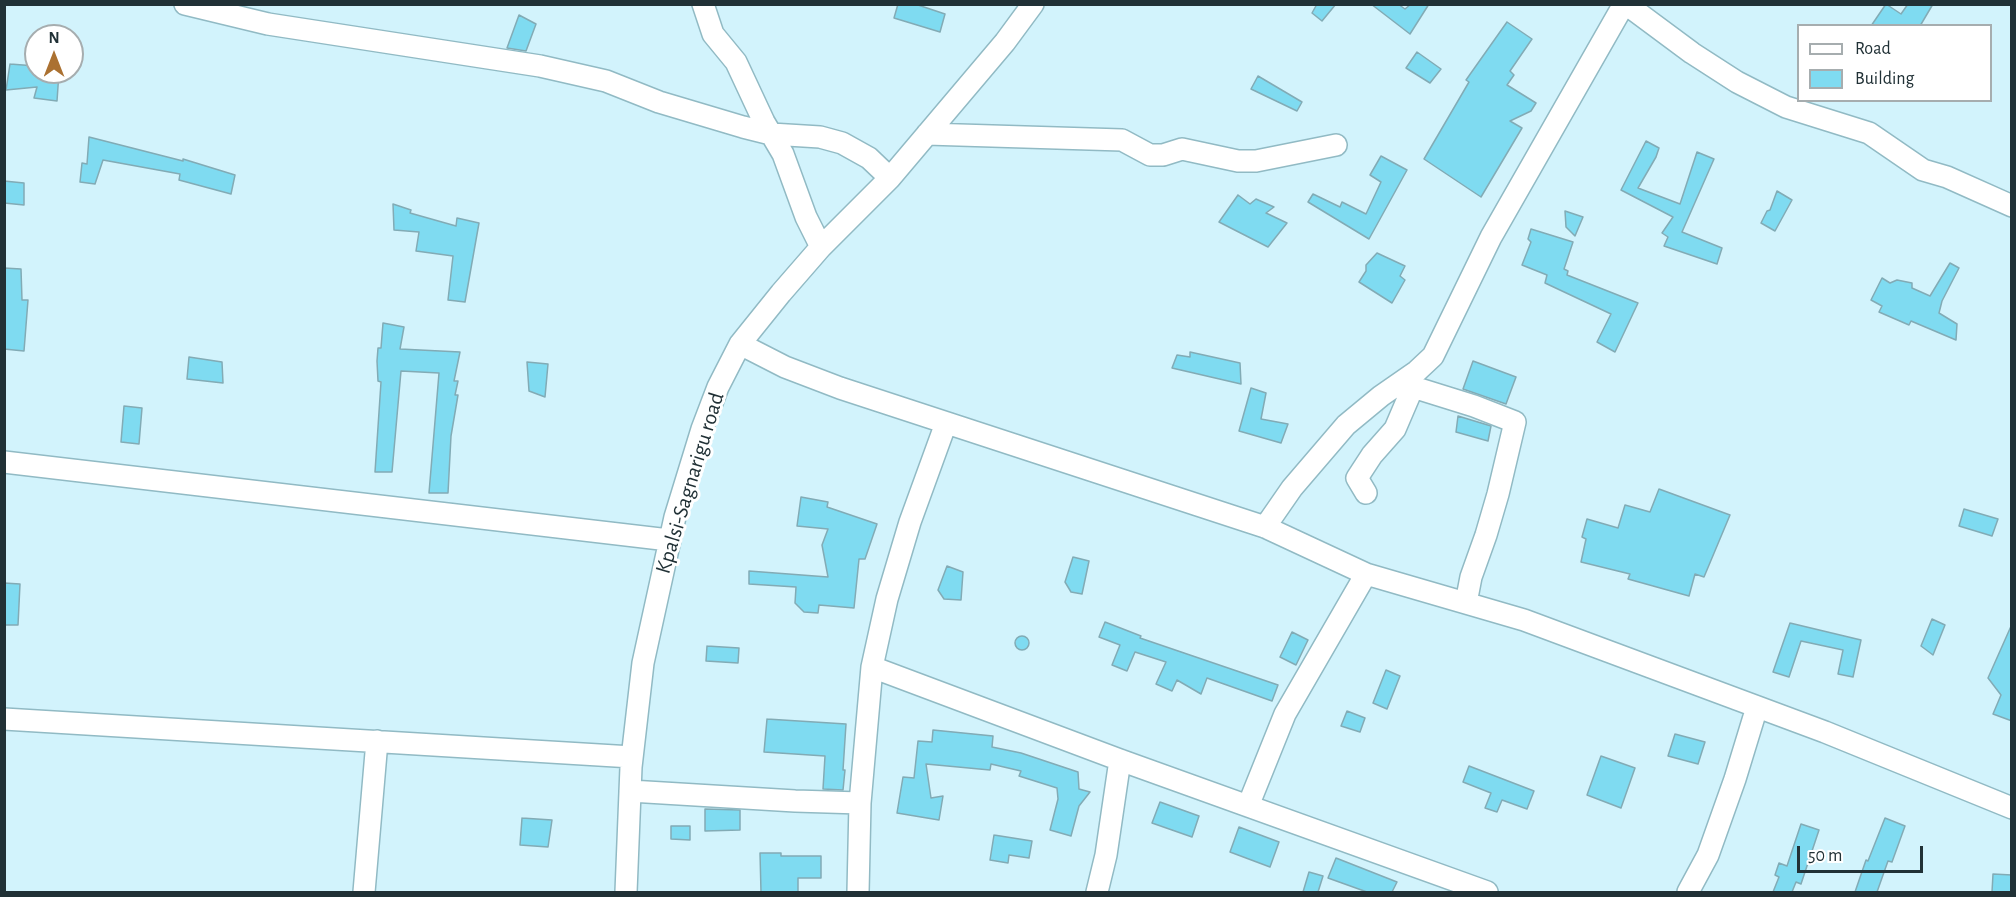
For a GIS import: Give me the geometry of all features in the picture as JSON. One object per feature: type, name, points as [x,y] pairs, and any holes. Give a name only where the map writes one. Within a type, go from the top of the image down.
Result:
[{"type":"street","points":[[185,4],[254,21],[540,66],[606,81],[659,102],[771,134],[812,136],[842,144],[869,158],[890,178]]},
{"type":"street","points":[[232,4],[254,21]]},
{"type":"street","points":[[703,4],[713,34],[736,62],[764,122],[783,154],[806,217],[820,247]]},
{"type":"street","name":"Kpalsi-Sagnarigu road","points":[[626,892],[632,757],[644,663],[669,540],[702,429],[718,387],[740,344],[820,247],[890,178],[1005,42],[1032,4]]},
{"type":"street","points":[[1265,527],[1292,488],[1346,425],[1381,396],[1422,368],[1433,356],[1491,237],[1625,4],[1692,53],[1737,82],[1786,107],[1869,133],[1923,171],[1947,177],[2012,206]]},
{"type":"street","points":[[927,134],[1122,140],[1150,155],[1162,155],[1182,149],[1238,161],[1256,161],[1336,146]]},
{"type":"street","points":[[740,344],[760,356],[796,371],[946,423],[1265,527],[1366,574],[1524,620],[1825,732],[2012,808]]},
{"type":"street","points":[[1366,493],[1357,478],[1372,454],[1395,429],[1413,387],[1474,406],[1515,422],[1492,515],[1471,577],[1466,603]]},
{"type":"street","points":[[858,892],[860,802],[872,667],[887,599],[910,522],[946,423]]},
{"type":"street","points":[[4,462],[669,540]]},
{"type":"street","points":[[1248,806],[1286,714],[1366,574]]},
{"type":"street","points":[[872,667],[1120,760],[1487,892]]},
{"type":"street","points":[[1688,892],[1708,855],[1757,707]]},
{"type":"street","points":[[4,718],[632,757]]},
{"type":"street","points":[[364,892],[377,741]]},
{"type":"street","points":[[1097,892],[1106,855],[1120,760]]},
{"type":"street","points":[[630,791],[795,801],[860,802]]},
{"type":"building","points":[[898,4],[915,4],[945,14],[940,32],[894,18]]},
{"type":"building","points":[[1317,4],[1336,4],[1322,21],[1312,13]]},
{"type":"building","points":[[1371,4],[1398,4],[1405,9],[1411,4],[1429,4],[1410,34]]},
{"type":"building","points":[[1886,4],[1901,14],[1908,4],[1933,4],[1921,24],[1872,24]]},
{"type":"building","points":[[519,15],[536,24],[526,51],[507,48]]},
{"type":"building","points":[[1507,22],[1532,39],[1510,71],[1514,75],[1507,85],[1536,103],[1531,111],[1510,121],[1522,128],[1481,197],[1424,159],[1469,82],[1466,80]]},
{"type":"building","points":[[1417,52],[1441,69],[1430,83],[1406,68]]},
{"type":"building","points":[[10,64],[24,65],[24,84],[58,84],[57,101],[34,98],[37,87],[6,90]]},
{"type":"building","points":[[1258,76],[1302,102],[1297,111],[1251,89]]},
{"type":"building","points":[[89,137],[183,161],[183,159],[235,175],[231,194],[179,180],[180,174],[103,160],[95,184],[80,182],[82,163],[87,164]]},
{"type":"building","points":[[1646,141],[1659,148],[1638,188],[1680,204],[1697,152],[1714,159],[1682,232],[1722,248],[1717,264],[1664,246],[1668,237],[1662,233],[1673,217],[1621,190]]},
{"type":"building","points":[[1381,156],[1407,170],[1369,239],[1308,202],[1313,194],[1340,207],[1342,202],[1366,214],[1381,182],[1370,175]]},
{"type":"building","points":[[4,181],[24,183],[24,205],[4,203]]},
{"type":"building","points":[[1777,191],[1792,200],[1775,231],[1761,223],[1767,211],[1770,210]]},
{"type":"building","points":[[1238,195],[1250,204],[1256,199],[1274,207],[1266,213],[1287,223],[1268,247],[1219,222]]},
{"type":"building","points":[[393,204],[411,210],[410,213],[456,226],[457,218],[479,223],[465,302],[448,300],[453,256],[416,251],[419,232],[394,230]]},
{"type":"building","points":[[1565,211],[1583,217],[1575,236],[1566,227]]},
{"type":"building","points":[[1531,229],[1573,242],[1564,269],[1568,271],[1567,275],[1638,303],[1615,352],[1597,342],[1611,314],[1545,283],[1547,275],[1522,265],[1531,242],[1528,239]]},
{"type":"building","points":[[1377,253],[1405,266],[1400,276],[1405,280],[1392,303],[1359,282],[1366,271],[1366,265]]},
{"type":"building","points":[[1950,263],[1959,268],[1942,301],[1939,313],[1957,324],[1956,340],[1911,321],[1909,325],[1879,312],[1882,306],[1871,300],[1882,278],[1890,283],[1897,280],[1912,283],[1912,288],[1930,296]]},
{"type":"building","points":[[4,268],[21,269],[22,300],[28,300],[24,351],[4,349]]},
{"type":"building","points":[[383,323],[404,327],[400,349],[460,352],[454,381],[458,381],[455,395],[458,395],[451,436],[448,493],[429,493],[439,373],[401,371],[392,472],[375,472],[381,382],[378,381],[377,361],[378,348],[381,348]]},
{"type":"building","points":[[1190,352],[1240,363],[1241,384],[1172,368],[1177,355],[1190,357]]},
{"type":"building","points":[[189,357],[222,362],[223,383],[187,379]]},
{"type":"building","points":[[1473,361],[1516,377],[1506,404],[1463,389]]},
{"type":"building","points":[[527,362],[548,364],[545,397],[529,391]]},
{"type":"building","points":[[1251,388],[1266,393],[1261,419],[1288,424],[1281,443],[1239,431]]},
{"type":"building","points":[[124,406],[142,408],[139,444],[121,442]]},
{"type":"building","points":[[1458,416],[1491,426],[1488,441],[1456,432]]},
{"type":"building","points":[[1659,489],[1730,515],[1704,577],[1695,574],[1689,596],[1628,579],[1630,574],[1581,562],[1586,539],[1582,537],[1587,519],[1618,528],[1625,505],[1650,512]]},
{"type":"building","points":[[801,497],[828,502],[827,507],[877,524],[865,559],[859,559],[854,608],[819,605],[818,613],[804,612],[795,603],[796,587],[749,584],[749,571],[828,577],[822,545],[828,529],[797,526]]},
{"type":"building","points":[[1964,509],[1998,519],[1992,536],[1959,526]]},
{"type":"building","points":[[1073,557],[1089,561],[1082,594],[1071,592],[1065,582]]},
{"type":"building","points":[[947,566],[963,572],[961,600],[944,599],[938,590]]},
{"type":"building","points":[[4,583],[20,584],[18,625],[4,625]]},
{"type":"building","points":[[1932,619],[1945,625],[1933,655],[1921,646]]},
{"type":"building","points":[[1105,622],[1141,636],[1140,638],[1278,685],[1272,701],[1207,678],[1201,694],[1177,680],[1172,691],[1156,684],[1166,662],[1135,652],[1127,671],[1112,665],[1120,645],[1099,637]]},
{"type":"building","points":[[1790,623],[1861,640],[1853,677],[1838,674],[1843,650],[1801,641],[1789,677],[1773,672]]},
{"type":"building","points":[[2012,624],[2012,721],[1993,714],[2001,695],[1988,678]]},
{"type":"building","points":[[1292,632],[1308,640],[1296,665],[1280,657]]},
{"type":"building","points":[[1019,636],[1025,636],[1029,643],[1025,650],[1019,650],[1015,646],[1015,640]]},
{"type":"building","points":[[707,646],[739,648],[738,663],[706,661]]},
{"type":"building","points":[[1386,670],[1400,676],[1387,709],[1373,703]]},
{"type":"building","points":[[1347,711],[1365,718],[1360,732],[1341,726]]},
{"type":"building","points":[[767,719],[846,724],[843,790],[823,789],[825,756],[764,752]]},
{"type":"building","points":[[933,730],[993,736],[992,747],[1021,753],[1078,772],[1079,789],[1090,792],[1079,806],[1071,836],[1050,830],[1058,799],[1057,788],[1019,776],[1021,771],[991,764],[990,770],[926,764],[931,798],[943,796],[939,820],[897,813],[903,777],[914,778],[918,741],[932,742]]},
{"type":"building","points":[[1675,734],[1705,742],[1698,764],[1668,756]]},
{"type":"building","points":[[1601,756],[1635,768],[1621,808],[1587,795]]},
{"type":"building","points":[[1469,766],[1534,791],[1527,809],[1502,800],[1497,812],[1485,808],[1491,793],[1463,782]]},
{"type":"building","points":[[1160,802],[1199,816],[1192,837],[1152,823]]},
{"type":"building","points":[[705,809],[740,810],[740,830],[705,831]]},
{"type":"building","points":[[522,818],[552,820],[548,847],[520,845]]},
{"type":"building","points":[[1885,818],[1905,826],[1892,862],[1888,861],[1877,892],[1855,892],[1866,860],[1868,861]]},
{"type":"building","points":[[1801,824],[1819,830],[1801,884],[1796,882],[1792,892],[1773,892],[1779,877],[1775,875],[1779,863],[1787,866]]},
{"type":"building","points":[[671,826],[690,826],[690,840],[671,839]]},
{"type":"building","points":[[1239,827],[1279,842],[1270,867],[1230,852]]},
{"type":"building","points":[[994,835],[1032,841],[1029,858],[1009,855],[1008,863],[990,860]]},
{"type":"building","points":[[760,853],[781,853],[781,856],[821,856],[821,878],[798,878],[798,892],[761,892]]},
{"type":"building","points":[[1336,858],[1397,882],[1392,892],[1367,892],[1328,878]]},
{"type":"building","points":[[1309,872],[1323,876],[1318,892],[1303,892]]},
{"type":"building","points":[[1993,874],[2012,875],[2012,892],[1992,892]]}]
